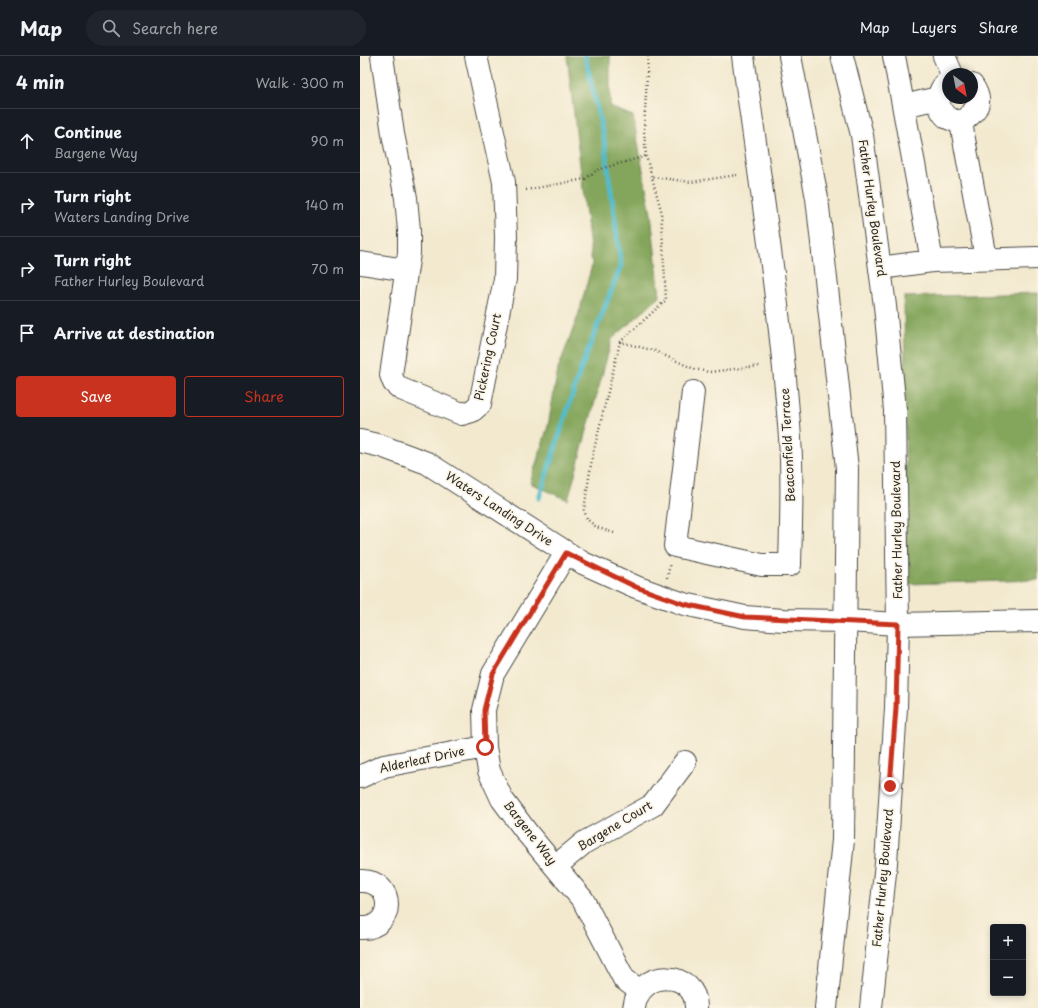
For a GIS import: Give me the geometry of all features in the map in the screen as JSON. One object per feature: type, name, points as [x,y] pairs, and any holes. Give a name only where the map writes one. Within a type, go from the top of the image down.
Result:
[{"type":"street","name":"Pickering Court","points":[[382,56],[406,198],[409,253],[391,375],[394,384],[401,389],[462,414],[472,411],[480,404],[505,280],[506,237],[504,182],[476,56]]},
{"type":"street","name":"Beaconfield Terrace","points":[[675,546],[762,565],[790,566],[792,504],[790,439],[782,347],[742,56]]},
{"type":"street","points":[[790,56],[817,198],[846,468],[844,840],[826,1008]]},
{"type":"street","name":"Father Hurley Boulevard","points":[[842,56],[862,136],[880,268],[895,410],[898,624],[896,708],[886,863],[871,1008]]},
{"type":"street","points":[[894,56],[932,261]]},
{"type":"street","points":[[944,56],[949,68]]},
{"type":"street","points":[[904,106],[942,90]]},
{"type":"street","points":[[961,123],[973,113],[979,103],[978,95]]},
{"type":"street","points":[[942,100],[941,110],[948,118],[961,123]]},
{"type":"street","points":[[961,123],[986,258]]},
{"type":"street","points":[[880,268],[932,261],[986,258],[1038,258]]},
{"type":"street","points":[[360,260],[406,270]]},
{"type":"street","points":[[675,546],[693,392]]},
{"type":"street","name":"Waters Landing Drive","points":[[360,441],[381,446],[427,463],[566,553],[636,587],[684,604],[745,617],[783,620],[898,624],[1038,622]]},
{"type":"street","name":"Bargene Way","points":[[566,553],[493,674],[484,710],[485,747],[489,771],[502,798],[528,834],[583,900],[624,979],[637,999],[647,983],[657,979],[667,978],[677,980],[686,986],[692,995],[696,1008]]},
{"type":"street","name":"Alderleaf Drive","points":[[360,777],[384,766],[485,747]]},
{"type":"street","name":"Bargene Court","points":[[556,866],[585,842],[654,805],[685,762]]},
{"type":"street","points":[[360,881],[373,883],[379,887],[387,900],[387,907],[381,922],[374,926],[360,928]]},
{"type":"path","points":[[614,533],[596,527],[587,519],[584,510],[592,458],[620,342],[666,300],[661,210],[646,156],[644,103],[648,56]]},
{"type":"path","points":[[526,190],[586,179],[597,170],[646,156]]},
{"type":"path","points":[[653,177],[692,182],[737,175]]},
{"type":"path","points":[[620,342],[655,351],[694,369],[709,372],[759,366]]},
{"type":"path","points":[[662,596],[675,546]]},
{"type":"green space","points":[[567,56],[610,56],[610,107],[633,116],[651,214],[660,297],[612,339],[568,500],[530,483],[548,426],[558,369],[578,316],[592,265]]},
{"type":"green space","points":[[1038,293],[1038,580],[907,584],[904,297]]},
{"type":"waterway","points":[[539,498],[579,374],[621,265],[604,139],[585,56]]},
{"type":"route","points":[[485,747],[484,710],[493,674],[566,553],[636,587],[684,604],[745,617],[771,620],[846,621],[898,624],[896,708],[890,786]]}]
